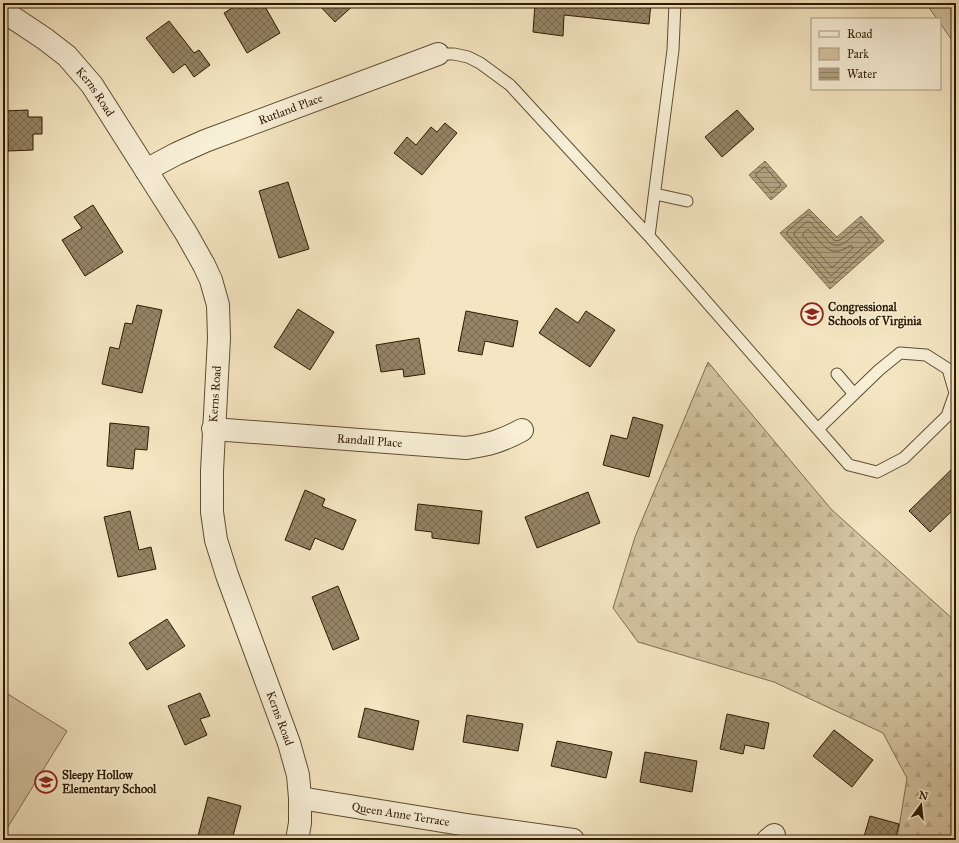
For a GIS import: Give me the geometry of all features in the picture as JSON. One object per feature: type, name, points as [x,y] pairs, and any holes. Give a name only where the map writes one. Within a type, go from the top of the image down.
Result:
[{"type":"street","name":"Kerns Road","points":[[3,11],[45,39],[66,56],[92,85],[201,259],[211,280],[218,305],[219,338],[213,429],[212,505],[216,540],[227,575],[289,743],[298,775],[300,823],[297,840]]},
{"type":"street","name":"Rutland Place","points":[[146,170],[205,141],[438,54]]},
{"type":"street","name":"Randall Place","points":[[213,429],[466,448],[488,445],[510,437],[522,430]]},
{"type":"street","name":"Queen Anne Terrace","points":[[300,798],[467,825],[573,840]]},
{"type":"lane","points":[[649,236],[673,50],[675,3]]},
{"type":"lane","points":[[438,54],[454,54],[468,57],[480,63],[510,85],[649,236],[850,465],[876,472],[904,458],[947,416],[956,393],[948,369],[926,355],[900,353],[879,370],[818,428]]},
{"type":"lane","points":[[655,194],[687,201]]},
{"type":"lane","points":[[837,374],[854,394]]},
{"type":"green space","points":[[926,3],[956,3],[956,46],[941,24],[941,18],[936,18]]},
{"type":"green space","points":[[708,362],[831,509],[956,622],[956,840],[897,840],[907,778],[883,733],[774,682],[638,642],[613,608],[635,537]]},
{"type":"green space","points":[[3,691],[67,731],[3,835]]},
{"type":"water","points":[[765,161],[787,186],[771,200],[749,175]]},
{"type":"water","points":[[809,209],[837,237],[861,216],[884,241],[830,289],[780,233]]},
{"type":"building","points":[[240,3],[263,3],[280,33],[247,53],[224,13]]},
{"type":"building","points":[[317,3],[356,3],[335,22]]},
{"type":"building","points":[[535,3],[651,3],[649,24],[564,15],[563,36],[533,32]]},
{"type":"building","points":[[169,21],[194,53],[199,50],[210,65],[194,77],[185,64],[173,73],[146,38]]},
{"type":"building","points":[[28,110],[28,117],[42,117],[42,134],[33,134],[33,150],[8,151],[8,139],[3,140],[3,111]]},
{"type":"building","points":[[737,110],[754,129],[722,157],[705,137]]},
{"type":"building","points":[[445,123],[457,133],[422,175],[394,153],[407,137],[416,145],[431,127],[437,132]]},
{"type":"building","points":[[288,182],[309,249],[279,258],[259,191]]},
{"type":"building","points":[[93,205],[123,252],[85,276],[62,240],[82,228],[74,217]]},
{"type":"building","points":[[137,305],[162,310],[142,393],[102,384],[110,347],[119,349],[125,323],[132,324]]},
{"type":"building","points":[[556,308],[578,323],[586,311],[615,330],[590,367],[539,333]]},
{"type":"building","points":[[298,309],[334,332],[310,370],[274,347]]},
{"type":"building","points":[[466,311],[518,321],[513,347],[485,341],[482,355],[458,351]]},
{"type":"building","points":[[419,338],[425,374],[404,377],[403,369],[381,372],[376,345]]},
{"type":"building","points":[[633,417],[663,425],[649,477],[603,465],[611,435],[627,439]]},
{"type":"building","points":[[110,423],[149,427],[147,450],[135,449],[133,469],[107,466]]},
{"type":"building","points":[[956,465],[956,507],[930,532],[909,511]]},
{"type":"building","points":[[305,490],[325,499],[322,506],[356,520],[343,550],[315,538],[310,550],[285,540]]},
{"type":"building","points":[[588,492],[600,523],[537,548],[525,517]]},
{"type":"building","points":[[418,504],[482,511],[479,544],[432,538],[432,532],[415,530]]},
{"type":"building","points":[[130,511],[139,550],[151,547],[156,569],[118,577],[104,517]]},
{"type":"building","points":[[338,586],[359,639],[333,650],[312,597]]},
{"type":"building","points":[[167,619],[185,646],[147,670],[129,643]]},
{"type":"building","points":[[200,693],[210,716],[200,719],[207,735],[185,745],[168,706]]},
{"type":"building","points":[[365,708],[419,721],[413,750],[358,737]]},
{"type":"building","points":[[727,714],[769,723],[764,749],[745,745],[743,754],[720,749]]},
{"type":"building","points":[[467,715],[523,724],[518,751],[463,742]]},
{"type":"building","points":[[834,730],[873,760],[852,787],[813,756]]},
{"type":"building","points":[[557,741],[612,752],[606,778],[551,766]]},
{"type":"building","points":[[645,752],[697,761],[692,792],[640,782]]},
{"type":"building","points":[[208,797],[241,806],[232,840],[197,840]]},
{"type":"building","points":[[870,816],[899,824],[895,840],[863,840]]},
{"type":"place","name":"Congressional Schools of Virginia","points":[[812,314]]},
{"type":"place","name":"Sleepy Hollow Elementary School","points":[[46,782]]}]
